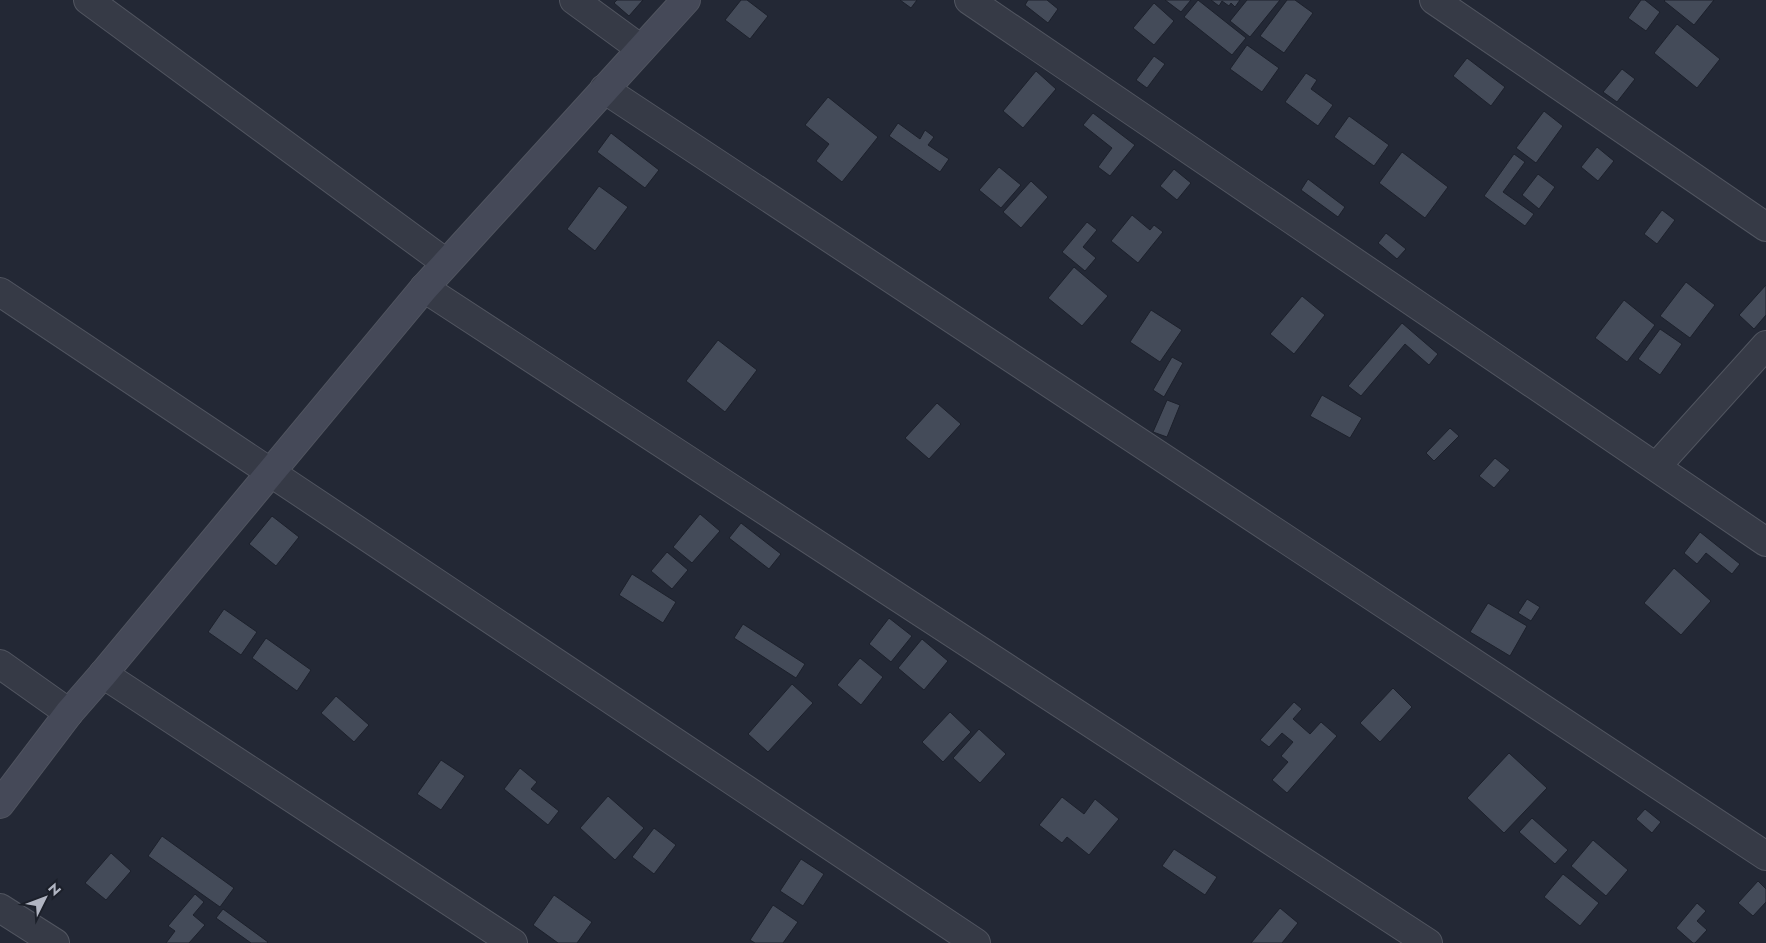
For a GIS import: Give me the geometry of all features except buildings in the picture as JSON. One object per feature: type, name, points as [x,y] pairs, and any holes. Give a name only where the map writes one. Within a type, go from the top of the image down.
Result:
[{"type":"main road","points":[[0,804],[69,713],[424,288],[686,0]]},
{"type":"street","points":[[88,0],[446,263]]},
{"type":"street","points":[[574,0],[641,49]]},
{"type":"street","points":[[969,0],[1766,542]]},
{"type":"street","points":[[1434,0],[1766,227]]},
{"type":"street","points":[[604,89],[1766,856]]},
{"type":"street","points":[[424,288],[1428,943]]},
{"type":"street","points":[[0,292],[976,943]]},
{"type":"street","points":[[1656,467],[1766,345]]},
{"type":"street","points":[[0,664],[69,713]]},
{"type":"street","points":[[103,674],[513,943]]},
{"type":"street","points":[[0,908],[55,943]]}]
